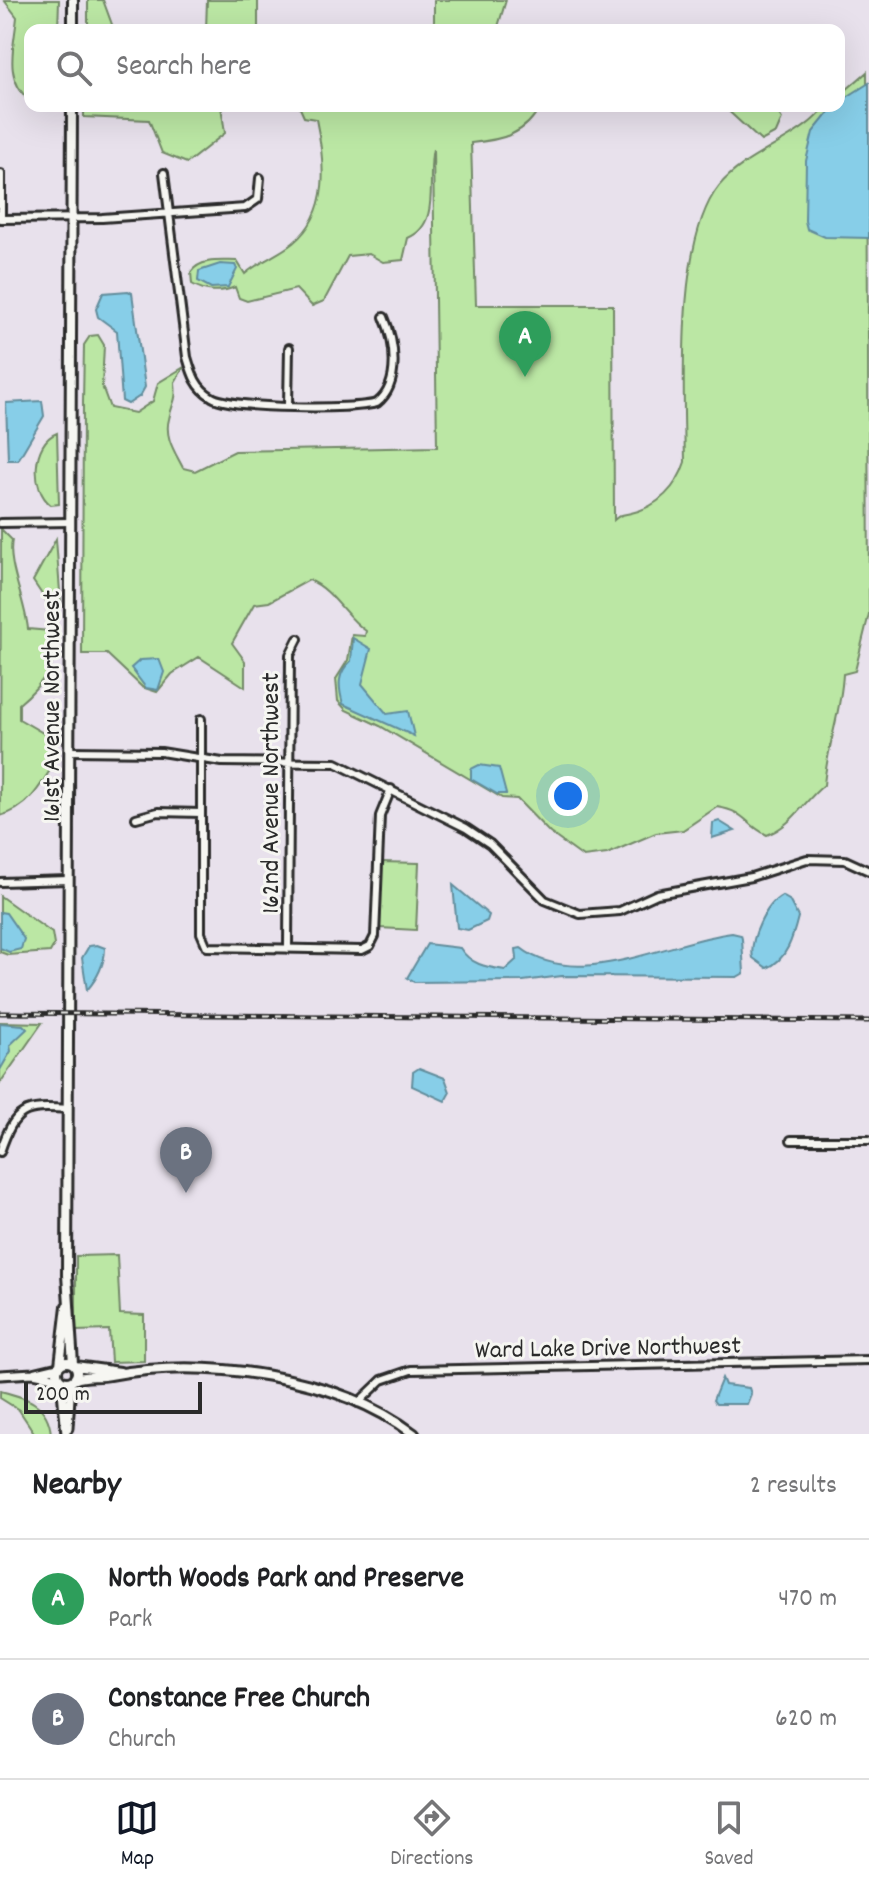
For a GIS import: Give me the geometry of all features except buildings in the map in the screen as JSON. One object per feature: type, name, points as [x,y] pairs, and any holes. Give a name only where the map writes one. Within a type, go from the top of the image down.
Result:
[{"type":"main road","points":[[73,0],[73,24]]},
{"type":"main road","name":"161st Avenue Northwest","points":[[72,112],[67,1305],[73,1381]]},
{"type":"main road","name":"161st Avenue Northwest","points":[[59,1379],[67,1305]]},
{"type":"main road","points":[[59,1366],[74,1365],[121,1372]]},
{"type":"main road","points":[[59,1379],[73,1381],[82,1375],[121,1372],[265,1375],[320,1387],[358,1403],[414,1434]]},
{"type":"street","points":[[164,173],[187,357],[193,377],[209,396],[225,403],[370,405],[383,399],[392,378],[392,337],[384,317]]},
{"type":"street","points":[[1,174],[0,219],[245,208],[256,202],[260,178]]},
{"type":"street","points":[[288,405],[289,348]]},
{"type":"street","points":[[0,523],[71,522]]},
{"type":"street","name":"162nd Avenue Northwest","points":[[288,949],[290,655],[298,639]]},
{"type":"street","points":[[201,719],[204,943],[222,949],[362,950],[370,946],[375,936],[380,816],[391,789]]},
{"type":"street","points":[[70,751],[161,752],[201,759],[336,763],[466,828],[490,844],[545,900],[580,914],[620,911],[657,894],[751,877],[807,859],[845,860],[869,871]]},
{"type":"street","points":[[136,818],[158,812],[201,813]]},
{"type":"street","points":[[0,882],[69,880]]},
{"type":"street","points":[[0,1152],[12,1123],[23,1111],[42,1107],[68,1109]]},
{"type":"street","points":[[791,1140],[869,1140]]},
{"type":"street","name":"Ward Lake Drive Northwest","points":[[358,1403],[382,1380],[411,1370],[869,1360]]},
{"type":"street","points":[[0,1375],[33,1373],[59,1366]]},
{"type":"street","points":[[33,1373],[59,1379],[66,1434]]},
{"type":"street","points":[[66,1434],[73,1381]]},
{"type":"green space","points":[[4,0],[59,0],[58,24],[24,24],[24,94],[16,83],[12,62],[17,17]]},
{"type":"green space","points":[[88,0],[103,0],[112,24],[88,24]]},
{"type":"green space","points":[[207,0],[258,0],[258,24],[206,24]]},
{"type":"green space","points":[[434,0],[506,0],[499,24],[434,24]]},
{"type":"green space","points":[[867,72],[869,614],[855,671],[843,674],[824,785],[784,826],[767,835],[740,815],[717,807],[683,830],[656,833],[607,854],[583,857],[550,833],[517,799],[502,798],[380,726],[346,710],[338,701],[336,679],[348,660],[352,635],[365,636],[366,631],[325,590],[309,580],[269,602],[254,604],[232,643],[245,661],[245,687],[199,657],[172,674],[157,692],[142,687],[107,654],[82,654],[84,345],[90,336],[98,335],[104,345],[102,386],[110,408],[135,413],[153,401],[158,383],[184,367],[175,382],[175,398],[168,426],[171,444],[183,468],[195,471],[235,451],[437,447],[433,149],[429,211],[419,231],[408,238],[403,260],[383,262],[369,254],[348,256],[324,301],[312,306],[296,289],[247,301],[239,298],[235,287],[213,291],[192,284],[191,272],[206,262],[237,261],[245,274],[293,243],[314,217],[322,186],[322,152],[316,119],[304,117],[302,112],[536,112],[528,124],[512,134],[471,143],[476,305],[613,305],[614,520],[658,501],[672,488],[685,462],[685,319],[695,243],[705,211],[719,186],[739,167],[798,131],[821,112],[845,112],[845,91]]},
{"type":"green space","points":[[84,112],[222,112],[225,133],[187,163],[162,153],[149,120],[84,117]]},
{"type":"green space","points":[[730,112],[778,112],[782,119],[776,133],[761,141]]},
{"type":"green space","points":[[57,433],[59,504],[51,505],[40,489],[37,467],[43,446]]},
{"type":"green space","points":[[1,529],[12,540],[12,560],[28,629],[50,631],[55,652],[42,681],[19,704],[19,719],[48,736],[53,765],[25,803],[0,816]]},
{"type":"green space","points":[[56,539],[61,605],[55,614],[33,581]]},
{"type":"green space","points":[[381,862],[419,863],[416,930],[380,928]]},
{"type":"green space","points":[[0,896],[52,933],[54,945],[50,952],[8,955],[0,952]]},
{"type":"green space","points":[[0,1022],[42,1023],[0,1083]]},
{"type":"green space","points":[[117,1255],[120,1314],[144,1315],[144,1361],[111,1362],[109,1330],[76,1331],[76,1256]]},
{"type":"green space","points":[[0,1391],[27,1400],[41,1409],[46,1415],[51,1434],[35,1434],[19,1410],[0,1398]]},
{"type":"water","points":[[869,83],[869,238],[825,237],[807,229],[805,221],[806,161],[813,132],[829,112],[845,112],[845,98]]},
{"type":"water","points":[[220,264],[235,265],[237,269],[228,287],[211,288],[198,281],[199,271]]},
{"type":"water","points":[[103,293],[132,293],[145,387],[140,396],[128,404],[122,401],[117,331],[98,317],[96,309]]},
{"type":"water","points":[[42,401],[44,416],[18,460],[8,460],[6,403]]},
{"type":"water","points":[[353,638],[371,649],[362,684],[387,714],[408,711],[414,736],[343,704],[340,680],[343,670],[351,661]]},
{"type":"water","points":[[159,659],[164,672],[158,690],[146,688],[131,668],[140,660]]},
{"type":"water","points":[[479,765],[499,768],[506,794],[497,794],[471,779],[471,769]]},
{"type":"water","points":[[719,821],[735,831],[712,838],[713,823]]},
{"type":"water","points":[[453,885],[489,915],[487,921],[468,930],[457,928]]},
{"type":"water","points":[[782,896],[789,900],[798,917],[784,954],[767,968],[753,958],[752,950],[765,914]]},
{"type":"water","points":[[0,912],[6,913],[24,939],[21,949],[9,952],[0,948]]},
{"type":"water","points":[[732,933],[741,935],[742,939],[744,973],[737,977],[562,976],[523,981],[414,982],[407,978],[427,944],[460,948],[474,962],[505,970],[517,959],[516,949],[521,948],[544,960],[569,965],[595,965]]},
{"type":"water","points":[[89,946],[105,948],[104,959],[87,990],[82,958]]},
{"type":"water","points":[[0,1023],[23,1025],[27,1029],[10,1045],[11,1051],[0,1070]]},
{"type":"water","points":[[419,1068],[445,1078],[450,1092],[445,1101],[412,1086],[413,1072]]},
{"type":"water","points":[[722,1378],[725,1385],[749,1388],[751,1394],[747,1404],[716,1404],[713,1400]]},
{"type":"railway","points":[[0,1013],[869,1021]]},
{"type":"place","name":"North Woods Park and Preserve","points":[[525,377]]},
{"type":"place","name":"Constance Free Church","points":[[186,1193]]}]
